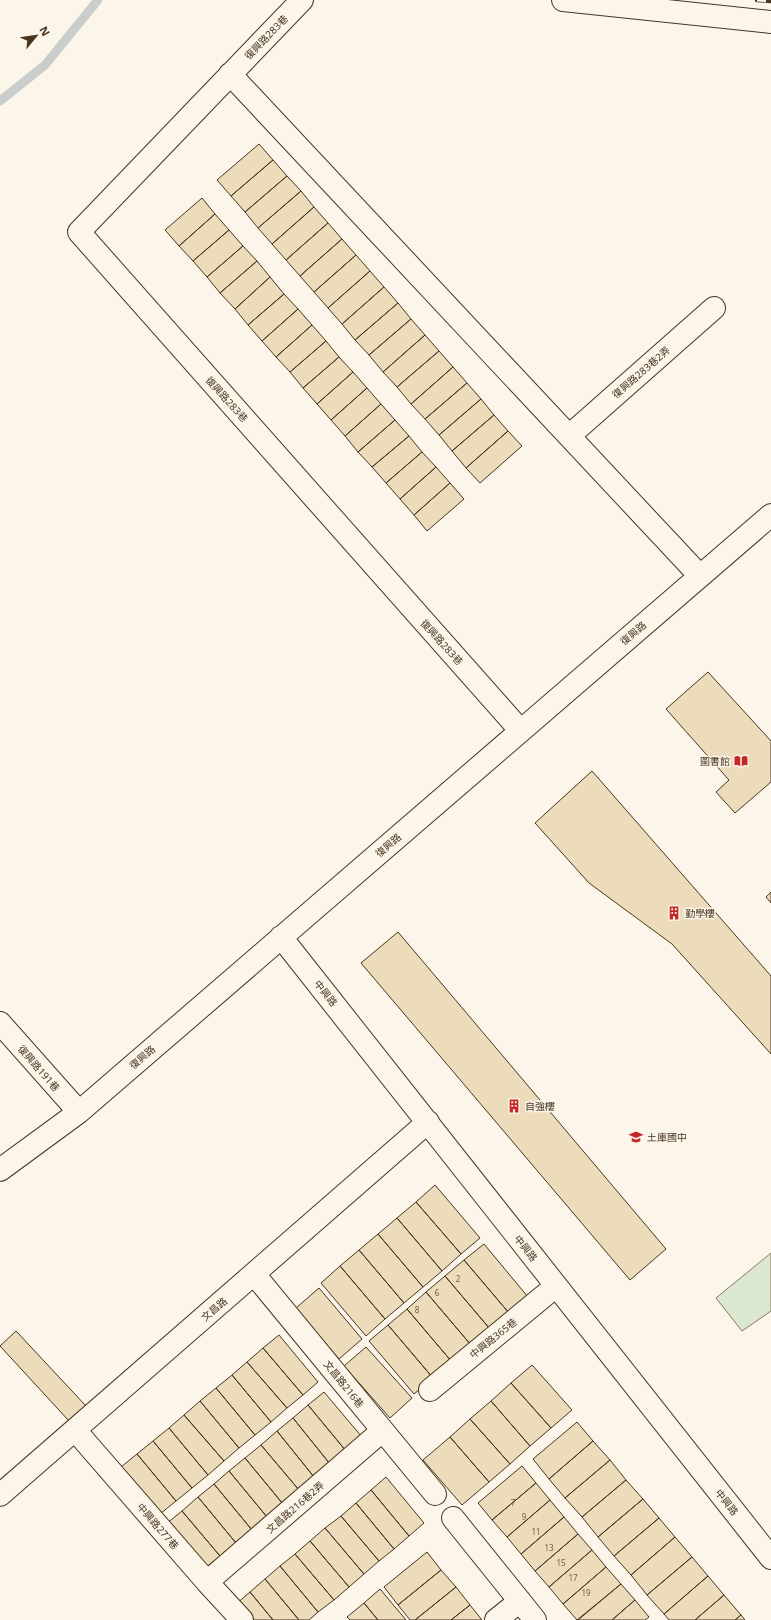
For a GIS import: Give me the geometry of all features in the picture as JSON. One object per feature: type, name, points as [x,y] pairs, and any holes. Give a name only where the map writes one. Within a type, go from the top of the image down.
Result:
[{"type":"street","name":"復興路283巷","points":[[302,0],[79,232],[520,730]]},
{"type":"street","points":[[563,0],[771,22]]},
{"type":"street","points":[[230,74],[700,576]]},
{"type":"street","name":"復興路283巷2弄","points":[[569,436],[714,308]]},
{"type":"street","name":"復興路","points":[[0,1170],[78,1112],[771,515]]},
{"type":"street","name":"中興路","points":[[282,937],[771,1558]]},
{"type":"street","name":"復興路191巷","points":[[0,1023],[78,1112]]},
{"type":"street","name":"文昌路","points":[[0,1495],[428,1122]]},
{"type":"street","name":"文昌路216巷","points":[[254,1274],[435,1494]]},
{"type":"street","name":"中興路365巷","points":[[430,1390],[556,1286]]},
{"type":"street","name":"中興路277巷","points":[[75,1430],[207,1582],[242,1620]]},
{"type":"street","name":"文昌路216巷2弄","points":[[207,1582],[382,1431]]},
{"type":"street","points":[[453,1518],[535,1620]]},
{"type":"street","points":[[496,1620],[520,1601]]},
{"type":"green space","points":[[771,1253],[771,1311],[742,1331],[716,1298]]},
{"type":"building","points":[[259,144],[273,160],[231,196],[217,180]]},
{"type":"building","points":[[273,160],[287,176],[245,212],[231,196]]},
{"type":"building","points":[[287,176],[301,191],[258,228],[245,212]]},
{"type":"building","points":[[301,191],[314,207],[272,244],[258,228]]},
{"type":"building","points":[[202,198],[215,214],[179,246],[165,230]]},
{"type":"building","points":[[314,207],[328,223],[286,260],[272,244]]},
{"type":"building","points":[[215,214],[229,230],[193,261],[179,246]]},
{"type":"building","points":[[328,223],[342,239],[300,276],[286,260]]},
{"type":"building","points":[[229,230],[243,246],[207,277],[193,261]]},
{"type":"building","points":[[342,239],[356,255],[314,292],[300,276]]},
{"type":"building","points":[[243,246],[257,261],[220,293],[207,277]]},
{"type":"building","points":[[356,255],[370,271],[328,308],[314,292]]},
{"type":"building","points":[[257,261],[270,277],[235,309],[220,293]]},
{"type":"building","points":[[370,271],[384,287],[342,324],[328,308]]},
{"type":"building","points":[[270,277],[284,294],[248,325],[235,309]]},
{"type":"building","points":[[384,287],[398,303],[355,340],[342,324]]},
{"type":"building","points":[[284,294],[298,309],[262,341],[248,325]]},
{"type":"building","points":[[398,303],[411,319],[369,355],[355,340]]},
{"type":"building","points":[[298,309],[312,325],[276,357],[262,341]]},
{"type":"building","points":[[411,319],[425,335],[383,372],[369,355]]},
{"type":"building","points":[[312,325],[326,341],[290,372],[276,357]]},
{"type":"building","points":[[425,335],[439,351],[397,387],[383,372]]},
{"type":"building","points":[[326,341],[339,357],[303,388],[290,372]]},
{"type":"building","points":[[439,351],[453,367],[411,404],[397,387]]},
{"type":"building","points":[[339,357],[353,372],[317,404],[303,388]]},
{"type":"building","points":[[453,367],[467,383],[425,419],[411,404]]},
{"type":"building","points":[[353,372],[367,388],[331,420],[317,404]]},
{"type":"building","points":[[467,383],[481,399],[439,435],[425,419]]},
{"type":"building","points":[[367,388],[381,404],[345,436],[331,420]]},
{"type":"building","points":[[481,399],[494,415],[452,451],[439,435]]},
{"type":"building","points":[[381,404],[395,420],[358,452],[345,436]]},
{"type":"building","points":[[494,415],[508,431],[466,468],[452,451]]},
{"type":"building","points":[[395,420],[409,436],[372,467],[358,452]]},
{"type":"building","points":[[508,431],[522,446],[480,483],[466,468]]},
{"type":"building","points":[[409,436],[422,452],[386,483],[372,467]]},
{"type":"building","points":[[422,452],[436,467],[400,499],[386,483]]},
{"type":"building","points":[[436,467],[450,483],[414,515],[400,499]]},
{"type":"building","points":[[450,483],[464,499],[427,531],[414,515]]},
{"type":"building","name":"圖書館","points":[[708,672],[771,741],[771,782],[735,813],[716,792],[729,780],[666,709]]},
{"type":"building","name":"勤學樓","points":[[592,771],[771,976],[771,1054],[672,944],[589,883],[535,823]]},
{"type":"building","points":[[771,892],[771,903],[766,897]]},
{"type":"building","name":"自強樓","points":[[398,932],[666,1249],[630,1280],[361,963]]},
{"type":"building","points":[[435,1185],[480,1238],[461,1254],[416,1202]]},
{"type":"building","points":[[416,1202],[461,1254],[442,1271],[397,1218]]},
{"type":"building","points":[[397,1218],[442,1271],[423,1287],[378,1234]]},
{"type":"building","points":[[378,1234],[423,1287],[404,1303],[359,1250]]},
{"type":"building","points":[[484,1244],[528,1297],[509,1313],[464,1260]]},
{"type":"building","points":[[359,1250],[404,1303],[385,1319],[340,1266]]},
{"type":"building","points":[[464,1260],[509,1313],[490,1329],[445,1276]]},
{"type":"building","points":[[340,1266],[385,1319],[366,1336],[321,1283]]},
{"type":"building","points":[[445,1276],[490,1329],[471,1345],[426,1292]]},
{"type":"building","points":[[319,1288],[362,1339],[339,1359],[296,1308]]},
{"type":"building","points":[[426,1292],[471,1345],[452,1362],[407,1309]]},
{"type":"building","points":[[407,1309],[452,1362],[433,1378],[388,1325]]},
{"type":"building","points":[[388,1325],[433,1378],[414,1394],[369,1341]]},
{"type":"building","points":[[16,1331],[86,1406],[69,1421],[0,1346]]},
{"type":"building","points":[[279,1335],[318,1382],[303,1395],[263,1348]]},
{"type":"building","points":[[366,1347],[412,1398],[390,1418],[344,1366]]},
{"type":"building","points":[[263,1348],[303,1395],[287,1408],[247,1362]]},
{"type":"building","points":[[247,1362],[287,1408],[271,1422],[232,1375]]},
{"type":"building","points":[[532,1365],[572,1410],[551,1428],[511,1383]]},
{"type":"building","points":[[232,1375],[271,1422],[255,1435],[216,1388]]},
{"type":"building","points":[[511,1383],[551,1428],[530,1446],[491,1401]]},
{"type":"building","points":[[216,1388],[255,1435],[239,1448],[200,1401]]},
{"type":"building","points":[[324,1392],[362,1437],[346,1451],[308,1405]]},
{"type":"building","points":[[200,1401],[239,1448],[224,1461],[184,1415]]},
{"type":"building","points":[[491,1401],[530,1446],[510,1464],[470,1419]]},
{"type":"building","points":[[308,1405],[346,1451],[330,1464],[293,1418]]},
{"type":"building","points":[[184,1415],[224,1461],[208,1475],[169,1428]]},
{"type":"building","points":[[293,1418],[330,1464],[314,1477],[277,1431]]},
{"type":"building","points":[[470,1419],[510,1464],[489,1482],[450,1437]]},
{"type":"building","points":[[577,1422],[593,1441],[549,1479],[533,1459]]},
{"type":"building","points":[[169,1428],[208,1475],[192,1488],[153,1441]]},
{"type":"building","points":[[277,1431],[314,1477],[299,1490],[261,1445]]},
{"type":"building","points":[[450,1437],[489,1482],[462,1505],[423,1460]]},
{"type":"building","points":[[153,1441],[192,1488],[176,1501],[137,1454]]},
{"type":"building","points":[[593,1441],[610,1460],[565,1498],[549,1479]]},
{"type":"building","points":[[261,1445],[299,1490],[283,1504],[245,1458]]},
{"type":"building","points":[[137,1454],[176,1501],[160,1514],[121,1467]]},
{"type":"building","points":[[245,1458],[283,1504],[267,1517],[229,1471]]},
{"type":"building","points":[[610,1460],[626,1480],[582,1517],[565,1498]]},
{"type":"building","points":[[522,1466],[536,1483],[492,1520],[478,1503]]},
{"type":"building","points":[[229,1471],[267,1517],[252,1530],[214,1484]]},
{"type":"building","points":[[386,1477],[424,1523],[409,1536],[371,1490]]},
{"type":"building","points":[[626,1480],[643,1499],[598,1537],[582,1517]]},
{"type":"building","points":[[536,1483],[550,1500],[507,1537],[492,1520]]},
{"type":"building","points":[[214,1484],[252,1530],[236,1543],[198,1497]]},
{"type":"building","points":[[371,1490],[409,1536],[394,1549],[356,1503]]},
{"type":"building","points":[[198,1497],[236,1543],[220,1556],[182,1511]]},
{"type":"building","points":[[643,1499],[659,1518],[614,1556],[598,1537]]},
{"type":"building","points":[[550,1500],[564,1517],[521,1554],[507,1537]]},
{"type":"building","points":[[356,1503],[394,1549],[379,1561],[341,1516]]},
{"type":"building","points":[[182,1511],[220,1556],[204,1569],[166,1524]]},
{"type":"building","points":[[341,1516],[379,1561],[364,1574],[325,1528]]},
{"type":"building","points":[[564,1517],[578,1534],[535,1571],[521,1554]]},
{"type":"building","points":[[659,1518],[675,1537],[631,1575],[614,1556]]},
{"type":"building","points":[[325,1528],[364,1574],[349,1587],[310,1541]]},
{"type":"building","points":[[578,1534],[592,1550],[549,1587],[535,1571]]},
{"type":"building","points":[[675,1537],[692,1557],[647,1595],[631,1575]]},
{"type":"building","points":[[310,1541],[349,1587],[334,1600],[295,1554]]},
{"type":"building","points":[[592,1550],[606,1567],[563,1604],[549,1587]]},
{"type":"building","points":[[427,1552],[441,1570],[398,1605],[384,1587]]},
{"type":"building","points":[[295,1554],[334,1600],[318,1612],[280,1566]]},
{"type":"building","points":[[692,1557],[708,1576],[664,1614],[647,1595]]},
{"type":"building","points":[[280,1566],[318,1612],[309,1620],[299,1620],[265,1579]]},
{"type":"building","points":[[606,1567],[621,1584],[577,1620],[563,1604]]},
{"type":"building","points":[[441,1570],[456,1587],[415,1620],[410,1620],[398,1605]]},
{"type":"building","points":[[708,1576],[724,1595],[695,1620],[669,1620],[664,1614]]},
{"type":"building","points":[[265,1579],[299,1620],[273,1620],[250,1592]]},
{"type":"building","points":[[621,1584],[635,1600],[612,1620],[578,1620]]},
{"type":"building","points":[[456,1587],[470,1605],[451,1620],[415,1620]]},
{"type":"building","points":[[380,1589],[406,1620],[378,1620],[364,1603]]},
{"type":"building","points":[[250,1592],[273,1620],[248,1620],[235,1605]]},
{"type":"building","points":[[724,1595],[741,1615],[735,1620],[695,1620]]},
{"type":"building","points":[[635,1600],[649,1617],[645,1620],[612,1620]]},
{"type":"building","points":[[364,1603],[378,1620],[350,1620],[347,1617]]},
{"type":"building","points":[[470,1605],[482,1620],[451,1620]]},
{"type":"building","points":[[741,1615],[745,1620],[735,1620]]},
{"type":"waterway","points":[[0,101],[45,65],[98,0]]},
{"type":"railway","points":[[757,0],[771,1]]},
{"type":"place","name":"圖書館","points":[[741,761]]},
{"type":"place","name":"勤學樓","points":[[674,913]]},
{"type":"place","name":"自強樓","points":[[514,1106]]},
{"type":"place","name":"土庫國中","points":[[636,1137]]}]
